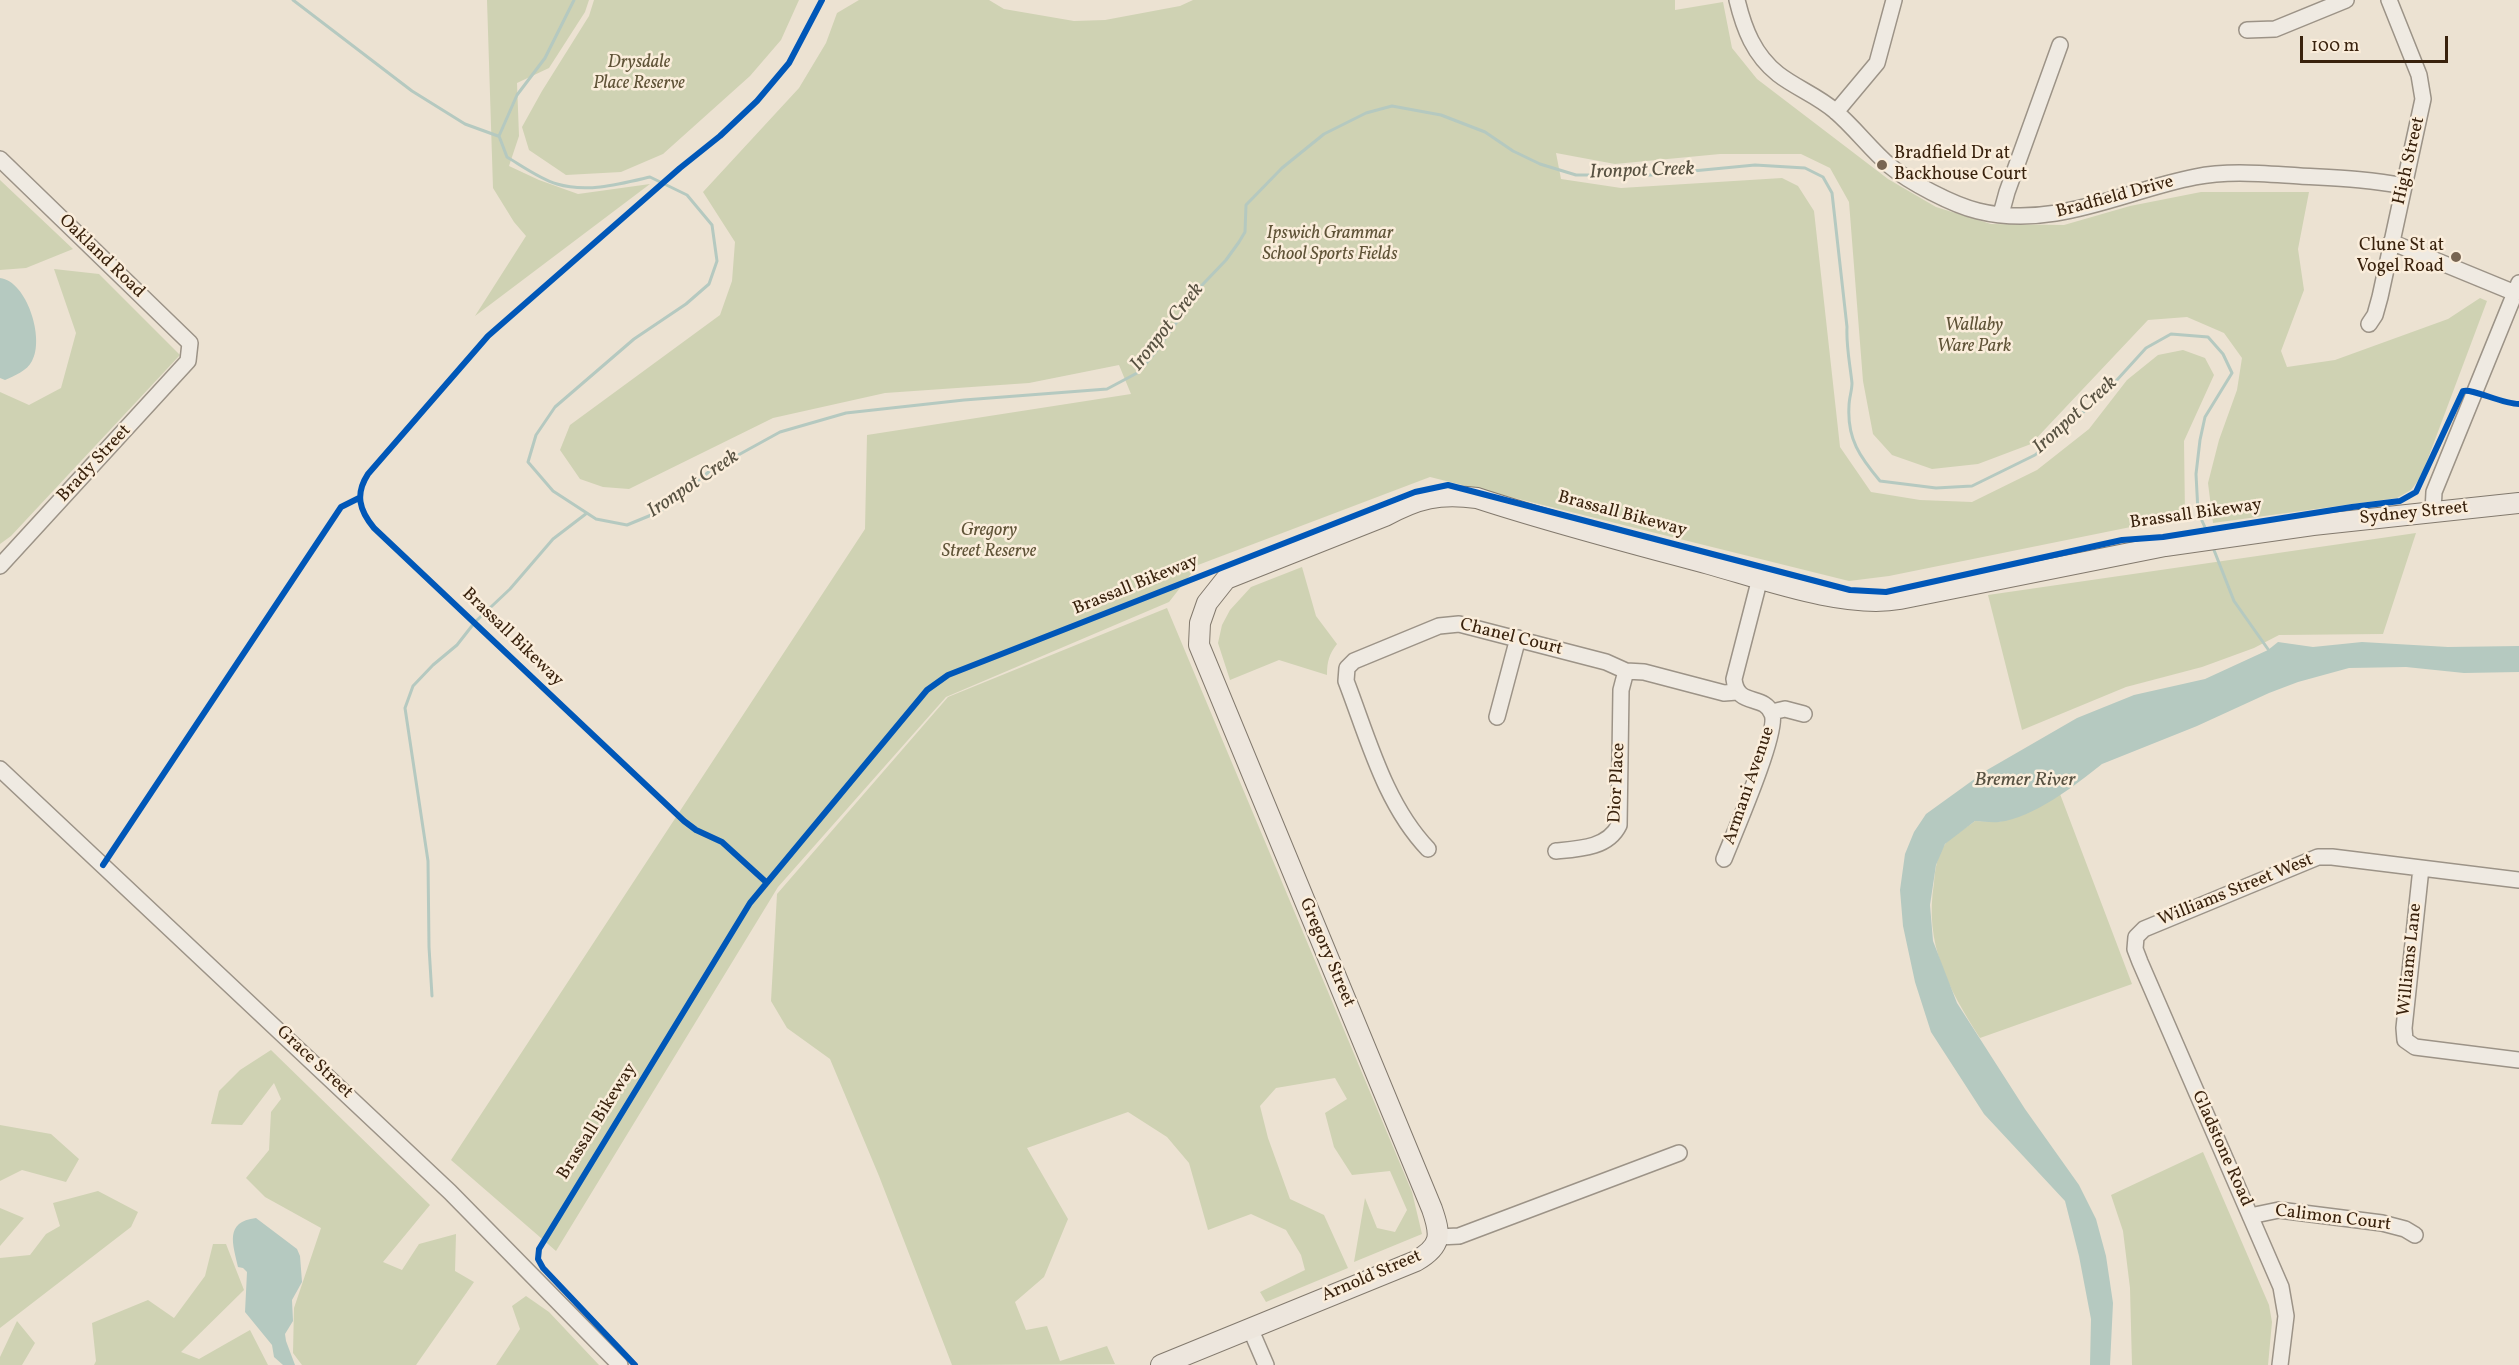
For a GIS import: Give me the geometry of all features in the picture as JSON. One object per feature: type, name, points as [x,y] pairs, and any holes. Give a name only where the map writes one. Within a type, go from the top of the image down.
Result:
[{"type":"main road","name":"Gregory Street","points":[[1438,1237],[1432,1209],[1210,670],[1205,635],[1211,613],[1223,592],[1247,571],[1385,516],[1442,503],[1459,503],[1518,512],[1760,578],[1855,601],[1884,602],[2164,546],[2237,535]]},
{"type":"main road","name":"Sydney Street","points":[[2237,535],[2519,503]]},
{"type":"main road","name":"Arnold Street","points":[[1161,1365],[1416,1261],[1433,1249],[1438,1237]]},
{"type":"street","name":"Bradfield Drive","points":[[1737,0],[1748,37],[1762,58],[1779,74],[1817,96],[1892,168],[1940,196],[1978,211],[2042,217],[2090,207],[2198,176],[2253,173],[2378,181],[2404,186]]},
{"type":"street","points":[[1836,112],[1877,63],[1894,0]]},
{"type":"street","points":[[2247,30],[2275,28],[2346,0]]},
{"type":"street","name":"High Street","points":[[2369,324],[2376,315],[2423,99],[2419,75],[2389,0]]},
{"type":"street","points":[[2001,214],[2060,45]]},
{"type":"street","name":"Oakland Road","points":[[0,159],[190,342],[188,361]]},
{"type":"street","points":[[2391,242],[2517,288],[2434,492],[2433,512]]},
{"type":"street","name":"Brady Street","points":[[0,566],[188,361]]},
{"type":"street","points":[[1737,692],[1734,679],[1760,578]]},
{"type":"street","name":"Chanel Court","points":[[1428,849],[1410,830],[1380,771],[1346,681],[1347,669],[1354,661],[1445,624],[1466,625],[1606,662],[1626,671],[1644,672],[1724,693],[1737,692]]},
{"type":"street","points":[[1497,717],[1518,638]]},
{"type":"street","name":"Dior Place","points":[[1556,851],[1584,848],[1602,842],[1616,832],[1619,825],[1622,690],[1626,671]]},
{"type":"street","name":"Armani Avenue","points":[[1724,859],[1746,806],[1773,726],[1772,712],[1764,704],[1748,699],[1737,692]]},
{"type":"street","name":"Armani Avenue","points":[[1772,712],[1785,709],[1804,714]]},
{"type":"street","name":"Grace Street","points":[[0,769],[450,1192],[620,1365]]},
{"type":"street","name":"Williams Street West","points":[[2136,937],[2144,929],[2318,857],[2519,880]]},
{"type":"street","name":"Williams Lane","points":[[2421,868],[2403,1035],[2409,1044],[2415,1047],[2519,1060]]},
{"type":"street","name":"Gladstone Road","points":[[2136,937],[2135,949],[2139,962],[2284,1298],[2285,1327],[2280,1365]]},
{"type":"street","name":"Arnold Street","points":[[1438,1237],[1453,1237],[1467,1233],[1678,1153]]},
{"type":"street","name":"Calimon Court","points":[[2250,1216],[2279,1210],[2382,1223],[2405,1229],[2415,1235]]},
{"type":"street","points":[[1250,1328],[1266,1365]]},
{"type":"green space","points":[[487,0],[589,0],[585,12],[549,68],[517,83],[519,136],[509,166],[578,194],[650,184],[475,316],[526,236],[514,222],[493,188]]},
{"type":"green space","name":"Drysdale Place Reserve","points":[[594,0],[799,0],[781,40],[750,76],[663,154],[621,172],[566,175],[529,150],[522,127],[589,16]]},
{"type":"green space","points":[[859,0],[989,0],[1004,9],[1074,21],[1105,20],[1180,6],[1193,0],[1675,0],[1675,10],[1723,2],[1732,48],[1757,79],[1888,179],[1936,207],[1991,224],[2064,225],[2130,206],[2201,192],[2309,192],[2298,249],[2304,290],[2281,351],[2287,367],[2335,360],[2448,319],[2480,298],[2487,301],[2421,477],[2411,490],[2397,498],[2213,523],[2208,483],[2219,440],[2237,390],[2242,358],[2224,333],[2187,317],[2148,320],[2031,444],[1978,464],[1932,469],[1892,455],[1873,434],[1863,381],[1849,202],[1830,168],[1801,154],[1720,154],[1615,164],[1556,153],[1561,179],[1621,188],[1782,178],[1798,186],[1814,211],[1840,447],[1871,492],[1920,500],[1972,502],[2037,470],[2089,429],[2127,380],[2158,355],[2183,350],[2205,358],[2214,375],[2184,441],[2185,516],[1889,576],[1849,581],[1430,477],[1198,565],[1169,602],[946,697],[778,887],[556,1251],[451,1160],[865,529],[867,435],[1131,394],[1119,365],[1029,383],[885,393],[773,418],[629,489],[603,487],[580,479],[560,450],[570,425],[720,315],[732,281],[735,242],[703,192],[799,88],[826,43],[837,13]]},
{"type":"green space","points":[[0,180],[73,249],[26,268],[0,270]]},
{"type":"green space","points":[[54,269],[99,274],[180,355],[11,536],[0,544],[0,392],[29,405],[61,388],[76,333]]},
{"type":"green space","points":[[2416,533],[2383,634],[2279,635],[2254,648],[2202,667],[2126,687],[2022,730],[1988,595]]},
{"type":"green space","points":[[1302,567],[1316,616],[1337,644],[1329,658],[1327,675],[1279,660],[1230,680],[1218,643],[1222,625],[1230,610],[1251,587]]},
{"type":"green space","points":[[1167,608],[1412,1192],[1422,1234],[1354,1262],[1365,1198],[1377,1228],[1395,1232],[1407,1210],[1390,1171],[1352,1175],[1334,1147],[1325,1113],[1347,1099],[1335,1078],[1276,1088],[1260,1106],[1268,1138],[1290,1199],[1324,1215],[1348,1268],[1266,1302],[1260,1292],[1305,1270],[1301,1255],[1286,1230],[1251,1214],[1208,1230],[1189,1163],[1167,1137],[1128,1112],[1027,1148],[1068,1219],[1044,1277],[1015,1302],[1026,1330],[1047,1326],[1060,1361],[1107,1346],[1115,1364],[952,1365],[879,1176],[830,1059],[787,1028],[771,1001],[777,894],[948,697]]},
{"type":"green space","points":[[2060,794],[2132,984],[1980,1038],[1949,983],[1936,946],[1932,926],[1932,905],[1939,857],[1949,840],[1975,821],[1999,822],[2026,813]]},
{"type":"green space","points":[[271,1050],[430,1205],[383,1262],[402,1270],[419,1244],[456,1234],[455,1271],[474,1282],[416,1365],[302,1365],[293,1353],[294,1308],[321,1228],[265,1197],[246,1178],[269,1150],[271,1112],[281,1099],[274,1083],[242,1125],[211,1124],[219,1091],[240,1070]]},
{"type":"green space","points":[[0,1125],[51,1134],[79,1159],[66,1182],[22,1170],[0,1181]]},
{"type":"green space","points":[[2203,1152],[2269,1305],[2272,1322],[2268,1365],[2132,1365],[2130,1288],[2123,1231],[2111,1195]]},
{"type":"green space","points":[[98,1191],[138,1212],[131,1227],[0,1328],[0,1258],[30,1255],[46,1234],[60,1226],[53,1203]]},
{"type":"green space","points":[[0,1208],[24,1218],[0,1246]]},
{"type":"green space","points":[[213,1244],[226,1244],[244,1290],[181,1352],[199,1359],[250,1330],[268,1365],[94,1365],[96,1361],[92,1323],[148,1300],[174,1318],[205,1276]]},
{"type":"green space","points":[[526,1296],[549,1312],[599,1365],[496,1365],[520,1329],[512,1306]]},
{"type":"green space","points":[[17,1321],[35,1343],[22,1365],[0,1365],[0,1357]]},
{"type":"water","points":[[0,278],[10,282],[18,289],[25,300],[35,326],[36,339],[30,365],[5,380],[0,378]]},
{"type":"water","name":"Bremer River","points":[[2278,642],[2313,647],[2362,642],[2448,647],[2519,646],[2519,672],[2464,673],[2406,667],[2349,668],[2298,682],[2102,764],[2067,791],[2026,814],[1999,822],[1975,821],[1945,844],[1936,865],[1930,905],[1933,941],[1957,1003],[2025,1109],[2079,1185],[2096,1219],[2106,1256],[2113,1303],[2110,1365],[2090,1365],[2091,1319],[2079,1256],[2065,1201],[1984,1114],[1931,1032],[1915,982],[1903,926],[1900,890],[1905,854],[1914,832],[1926,814],[1987,770],[2077,718],[2134,695],[2205,679],[2268,650]]},
{"type":"water","points":[[256,1218],[297,1249],[300,1256],[302,1282],[292,1300],[293,1321],[285,1334],[295,1365],[283,1365],[274,1357],[272,1345],[245,1312],[247,1272],[238,1267],[233,1235],[239,1224]]},
{"type":"waterway","points":[[293,0],[412,91],[465,124],[498,136]]},
{"type":"waterway","name":"Ironpot Creek","points":[[574,0],[545,58],[517,95],[499,136],[507,157],[544,179],[568,187],[592,188],[650,177],[687,195],[712,225],[717,261],[709,284],[686,304],[634,339],[555,407],[536,435],[528,462],[553,491],[596,519],[627,525],[661,511],[711,470],[780,432],[846,413],[964,400],[1107,389],[1139,372],[1157,350],[1179,319],[1185,303],[1226,260],[1239,242],[1245,232],[1246,205],[1282,168],[1324,134],[1366,113],[1392,106],[1441,115],[1485,132],[1513,151],[1540,164],[1576,175],[1651,175],[1755,165],[1805,168],[1823,177],[1832,193],[1847,327],[1852,383],[1849,406],[1850,428],[1856,447],[1880,481],[1936,488],[1972,486],[2035,455],[2106,392],[2146,348],[2171,334],[2208,337],[2223,354],[2232,373],[2205,417],[2200,440],[2196,474],[2198,512],[2208,534]]},
{"type":"waterway","points":[[432,996],[428,861],[405,708],[413,686],[457,645],[475,622],[510,589],[553,539],[587,513]]},
{"type":"waterway","name":"Ironpot Creek","points":[[2212,545],[2234,601],[2270,652]]},
{"type":"cycle path","name":"Brassall Bikeway","points":[[766,882],[722,842],[696,830],[684,821],[374,528],[362,508],[360,495],[368,474],[488,336],[680,168],[720,136],[757,101],[789,63],[822,0]]},
{"type":"cycle path","name":"Brassall Bikeway","points":[[635,1365],[543,1268],[538,1259],[539,1249],[750,903],[927,690],[948,675],[1415,492],[1448,485],[1850,590],[1886,592],[2122,540],[2163,537],[2400,501],[2416,492],[2463,391],[2519,404]]},
{"type":"cycle path","points":[[103,865],[341,507],[359,498]]},
{"type":"place","name":"Bradfield Dr at Backhouse Court","points":[[1882,165]]},
{"type":"place","name":"Clune St at Vogel Road","points":[[2456,257]]},
{"type":"park label","name":"Ipswich Grammar School Sports Fields","points":[[1330,245]]},
{"type":"park label","name":"Wallaby Ware Park","points":[[1974,337]]},
{"type":"park label","name":"Gregory Street Reserve","points":[[989,542]]}]
